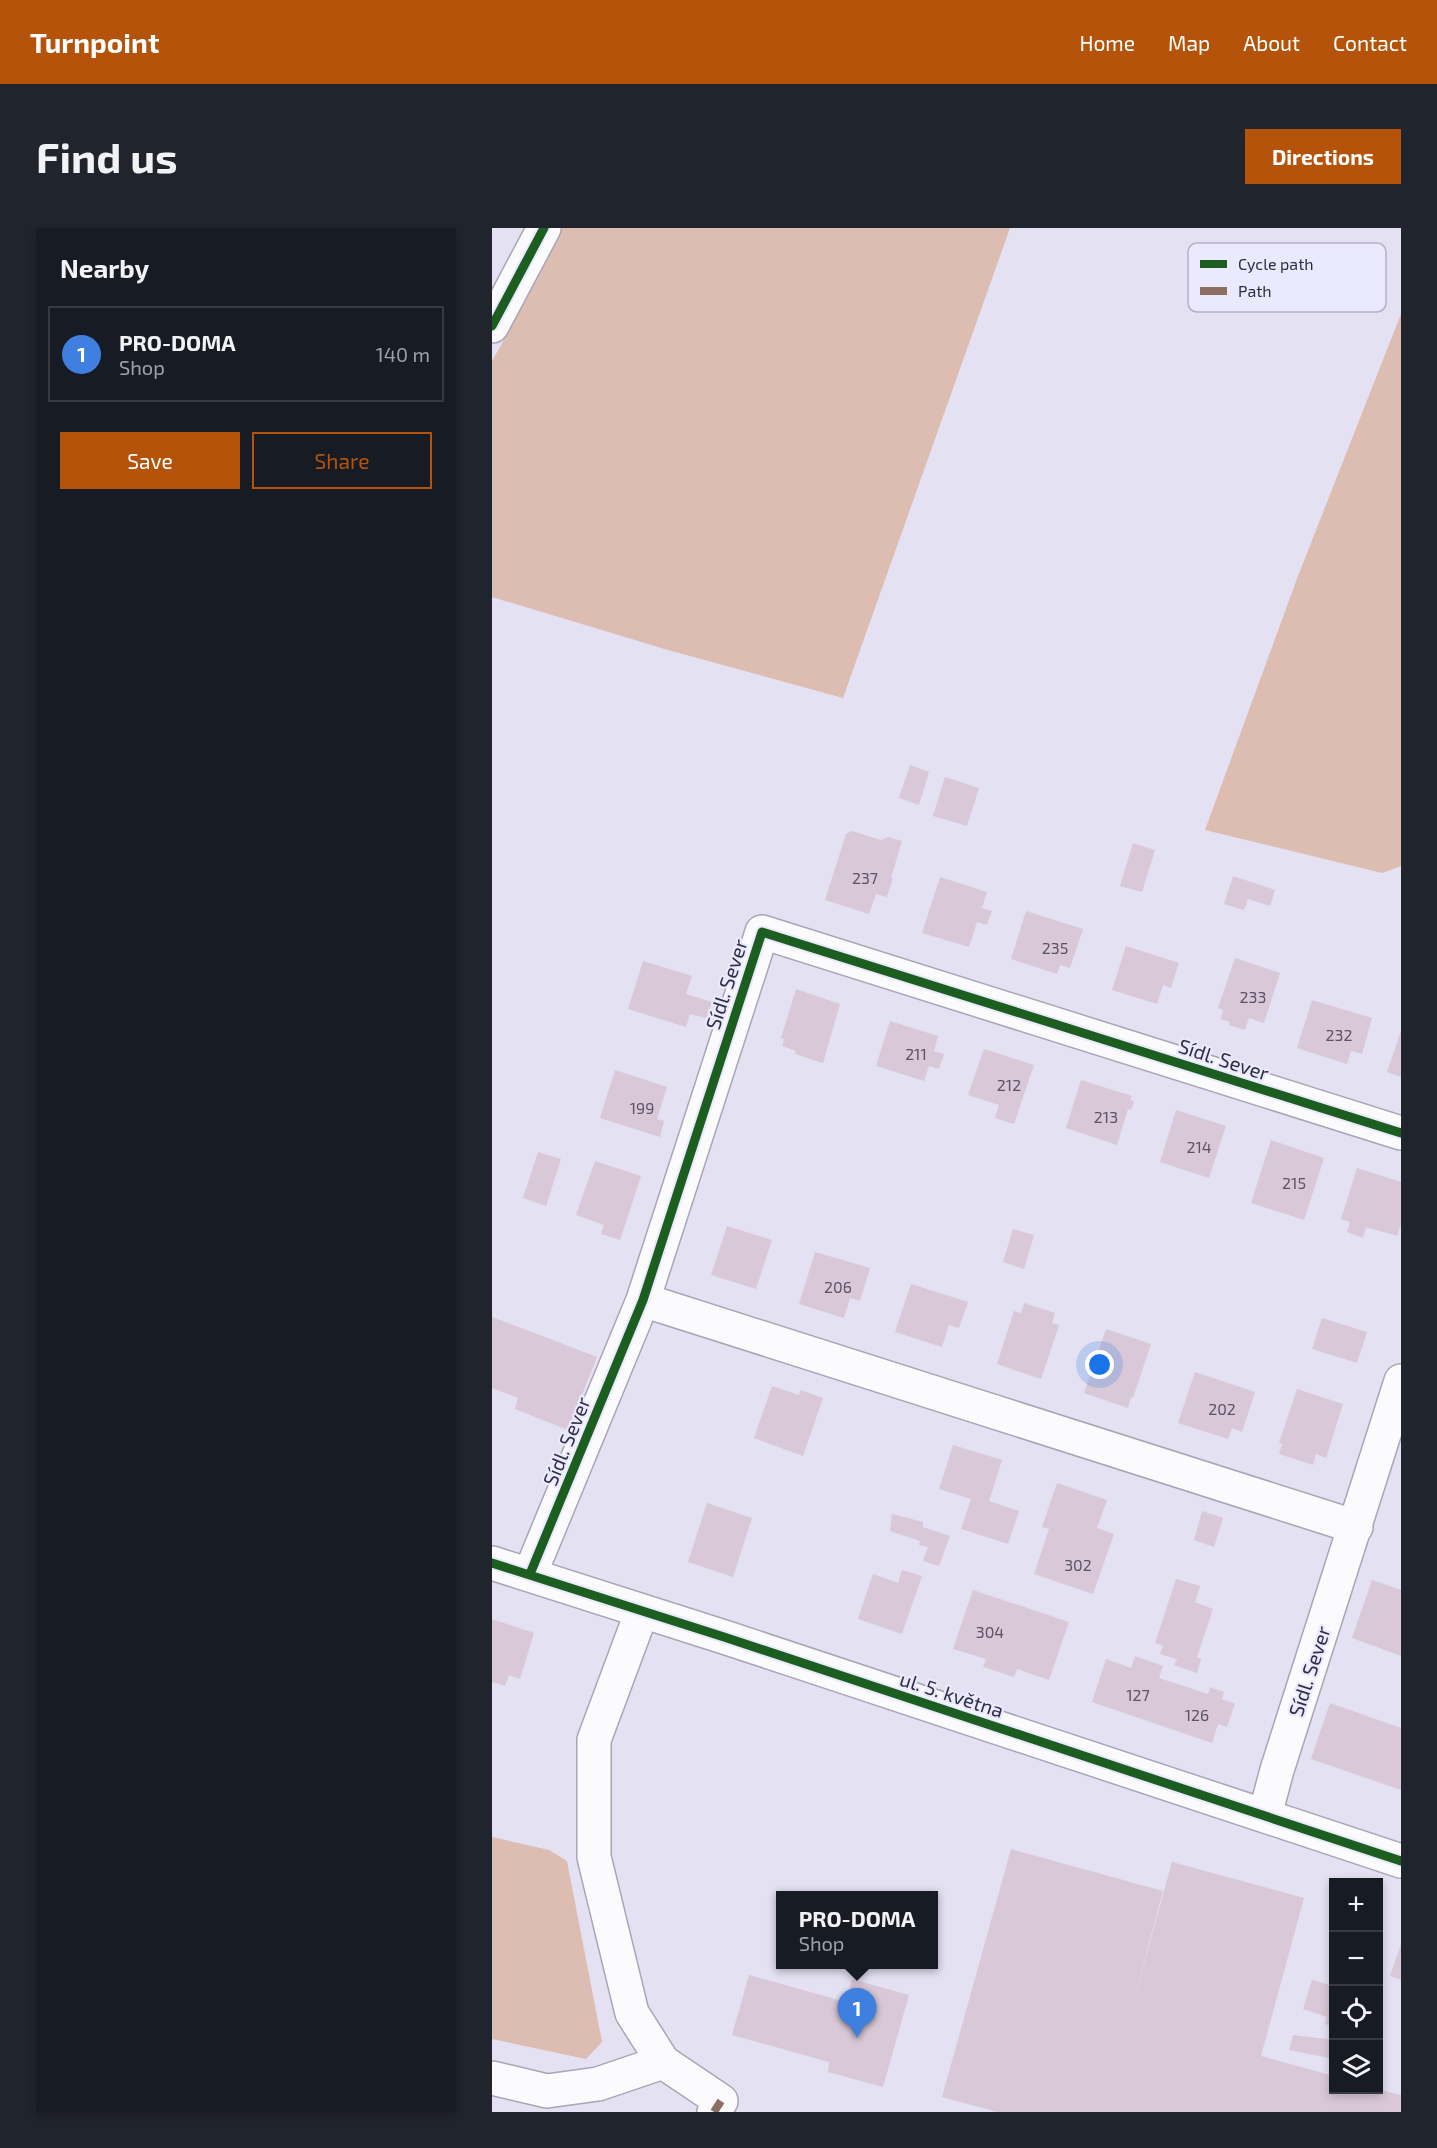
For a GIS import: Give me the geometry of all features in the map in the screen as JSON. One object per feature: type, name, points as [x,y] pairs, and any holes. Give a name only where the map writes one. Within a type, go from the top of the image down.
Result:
[{"type":"street","points":[[492,326],[544,228]]},
{"type":"street","name":"Sídl. Sever","points":[[530,1574],[643,1300],[762,932],[1401,1133]]},
{"type":"street","points":[[643,1300],[1356,1527]]},
{"type":"street","name":"Sídl. Sever","points":[[1264,1815],[1401,1381]]},
{"type":"street","name":"ul. 5. května","points":[[492,1563],[1400,1860]]},
{"type":"street","points":[[642,1611],[594,1740],[594,1857],[632,2013],[663,2062],[721,2101],[714,2112]]},
{"type":"street","points":[[492,2078],[547,2091],[598,2084],[663,2062]]},
{"type":"shaded area","points":[[556,228],[1010,228],[843,698],[668,650],[492,597],[492,361],[527,296]]},
{"type":"shaded area","points":[[1401,314],[1401,866],[1382,873],[1205,830],[1298,576]]},
{"type":"shaded area","points":[[492,1837],[549,1850],[567,1861],[602,2042],[586,2059],[492,2039]]},
{"type":"building","points":[[910,765],[929,772],[919,805],[899,798]]},
{"type":"building","points":[[945,777],[979,788],[967,826],[933,816]]},
{"type":"building","points":[[852,831],[881,840],[888,837],[902,841],[887,897],[876,894],[869,914],[825,900],[846,834]]},
{"type":"building","points":[[1133,843],[1155,850],[1142,892],[1120,886]]},
{"type":"building","points":[[1233,876],[1275,890],[1270,906],[1248,899],[1244,910],[1224,904]]},
{"type":"building","points":[[940,877],[987,892],[982,908],[992,911],[987,925],[977,922],[969,947],[922,933]]},
{"type":"building","points":[[1026,911],[1083,929],[1070,968],[1060,965],[1057,974],[1011,959]]},
{"type":"building","points":[[1126,946],[1179,963],[1171,988],[1163,985],[1157,1004],[1112,990]]},
{"type":"building","points":[[1235,958],[1280,973],[1264,1023],[1249,1018],[1245,1030],[1229,1025],[1230,1022],[1221,1019],[1223,1010],[1218,1008]]},
{"type":"building","points":[[643,961],[692,976],[686,994],[712,1002],[706,1018],[690,1014],[686,1027],[628,1009]]},
{"type":"building","points":[[796,989],[840,1004],[823,1063],[795,1054],[796,1051],[782,1046],[784,1039],[781,1038]]},
{"type":"building","points":[[1312,1000],[1372,1018],[1362,1054],[1351,1051],[1347,1064],[1297,1048]]},
{"type":"building","points":[[890,1021],[938,1036],[934,1051],[944,1054],[939,1069],[929,1066],[924,1081],[876,1066]]},
{"type":"building","points":[[1401,1031],[1401,1077],[1387,1072]]},
{"type":"building","points":[[984,1049],[1034,1065],[1014,1124],[995,1118],[999,1105],[968,1095]]},
{"type":"building","points":[[615,1070],[667,1087],[657,1119],[664,1121],[660,1137],[600,1118]]},
{"type":"building","points":[[1081,1080],[1132,1096],[1130,1100],[1134,1101],[1131,1110],[1128,1109],[1117,1145],[1066,1128]]},
{"type":"building","points":[[1176,1110],[1226,1126],[1209,1178],[1160,1162]]},
{"type":"building","points":[[1271,1140],[1324,1158],[1304,1220],[1251,1203]]},
{"type":"building","points":[[538,1152],[561,1159],[546,1206],[523,1198]]},
{"type":"building","points":[[595,1161],[641,1176],[620,1240],[601,1234],[604,1225],[576,1215]]},
{"type":"building","points":[[1357,1168],[1401,1182],[1401,1224],[1397,1236],[1366,1227],[1363,1238],[1347,1232],[1350,1222],[1341,1219]]},
{"type":"building","points":[[727,1226],[772,1240],[756,1289],[711,1275]]},
{"type":"building","points":[[1013,1229],[1034,1235],[1024,1269],[1003,1262]]},
{"type":"building","points":[[815,1252],[870,1268],[860,1301],[850,1298],[844,1318],[799,1304]]},
{"type":"building","points":[[911,1284],[968,1302],[959,1328],[949,1325],[942,1347],[895,1332]]},
{"type":"building","points":[[1024,1303],[1055,1313],[1052,1323],[1059,1325],[1041,1379],[997,1364],[1014,1311],[1021,1313]]},
{"type":"building","points":[[492,1317],[597,1357],[568,1430],[515,1409],[518,1398],[492,1388]]},
{"type":"building","points":[[1322,1318],[1367,1332],[1357,1363],[1312,1349]]},
{"type":"building","points":[[1106,1329],[1151,1344],[1128,1408],[1084,1393]]},
{"type":"building","points":[[1195,1372],[1255,1392],[1242,1432],[1232,1428],[1228,1439],[1178,1423]]},
{"type":"building","points":[[772,1386],[799,1395],[801,1390],[823,1398],[803,1456],[754,1438]]},
{"type":"building","points":[[1297,1389],[1343,1404],[1326,1458],[1316,1454],[1313,1465],[1279,1454],[1282,1444],[1279,1443]]},
{"type":"building","points":[[953,1445],[1002,1460],[989,1501],[1019,1511],[1008,1544],[961,1529],[971,1499],[939,1489]]},
{"type":"building","points":[[1057,1483],[1107,1500],[1097,1528],[1114,1534],[1093,1594],[1034,1574],[1049,1529],[1042,1527]]},
{"type":"building","points":[[707,1503],[752,1518],[733,1577],[688,1562]]},
{"type":"building","points":[[1202,1511],[1223,1518],[1214,1547],[1194,1540]]},
{"type":"building","points":[[892,1514],[923,1522],[923,1527],[950,1536],[939,1566],[923,1561],[928,1547],[919,1545],[920,1541],[890,1531]]},
{"type":"building","points":[[902,1570],[922,1576],[902,1634],[858,1619],[873,1574],[898,1583]]},
{"type":"building","points":[[1176,1579],[1200,1586],[1195,1602],[1213,1609],[1197,1657],[1201,1659],[1197,1673],[1174,1665],[1177,1659],[1160,1654],[1163,1646],[1155,1643]]},
{"type":"building","points":[[1372,1580],[1401,1590],[1401,1656],[1352,1638]]},
{"type":"building","points":[[973,1590],[1069,1622],[1049,1680],[1017,1669],[1014,1677],[983,1667],[986,1659],[953,1649]]},
{"type":"building","points":[[492,1619],[534,1633],[520,1679],[509,1675],[505,1686],[492,1682]]},
{"type":"building","points":[[1135,1656],[1163,1666],[1159,1678],[1208,1694],[1210,1687],[1224,1692],[1222,1699],[1235,1704],[1227,1727],[1218,1724],[1212,1743],[1092,1702],[1106,1659],[1131,1668]]},
{"type":"building","points":[[1330,1703],[1401,1728],[1401,1790],[1311,1759]]},
{"type":"building","points":[[1011,1849],[1163,1891],[1129,2018],[1172,1862],[1304,1898],[1261,2056],[1329,2075],[1329,2094],[1383,2094],[1383,2090],[1401,2095],[1401,2112],[997,2112],[942,2097]]},
{"type":"building","points":[[1401,1944],[1401,1980],[1390,1976]]},
{"type":"building","points":[[749,1975],[846,2002],[852,1979],[909,1995],[883,2087],[828,2072],[829,2062],[732,2035]]},
{"type":"building","points":[[1312,1980],[1329,1985],[1329,2025],[1325,2024],[1327,2017],[1303,2009]]},
{"type":"building","points":[[1293,2035],[1329,2039],[1329,2058],[1289,2050]]},
{"type":"marked path","points":[[714,2112],[721,2101]]},
{"type":"cycle path","points":[[492,326],[544,228]]},
{"type":"cycle path","points":[[530,1574],[643,1300],[762,932],[1401,1133]]},
{"type":"cycle path","points":[[492,1563],[724,1637],[1401,1861]]},
{"type":"place","name":"PRO-DOMA","points":[[857,2038]]}]
